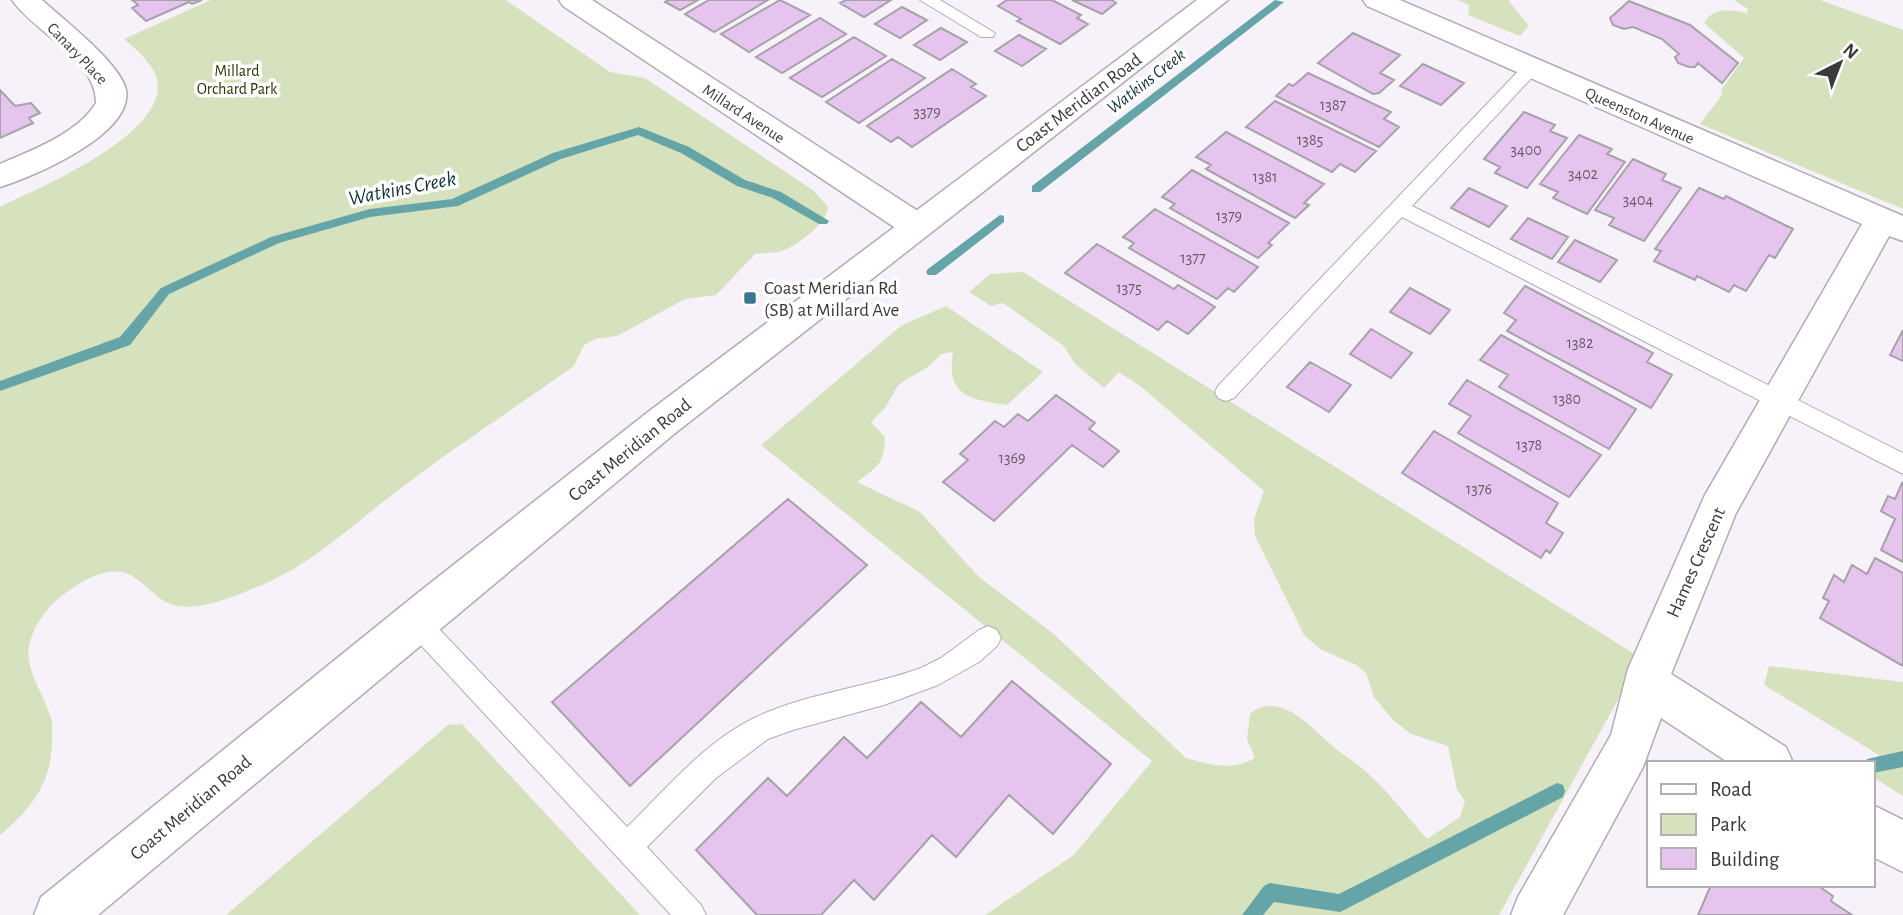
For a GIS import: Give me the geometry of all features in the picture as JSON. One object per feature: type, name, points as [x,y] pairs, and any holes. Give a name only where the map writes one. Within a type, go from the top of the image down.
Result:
[{"type":"street","name":"Canary Place","points":[[0,177],[88,131],[109,110],[113,100],[111,88],[94,65],[26,0]]},
{"type":"street","name":"Millard Avenue","points":[[573,0],[915,225]]},
{"type":"street","name":"Coast Meridian Road","points":[[59,915],[415,621],[660,424],[915,225],[1213,0]]},
{"type":"street","name":"Queenston Avenue","points":[[1377,0],[1892,225]]},
{"type":"street","name":"Hames Crescent","points":[[1536,915],[1627,751],[1660,642],[1719,507],[1778,399],[1892,225]]},
{"type":"street","points":[[1647,684],[1767,761]]},
{"type":"street","points":[[1875,830],[1903,848]]},
{"type":"lane","points":[[928,0],[987,33]]},
{"type":"lane","points":[[1226,392],[1531,68]]},
{"type":"lane","points":[[1400,208],[1903,464]]},
{"type":"lane","points":[[415,621],[691,915]]},
{"type":"lane","points":[[628,847],[715,762],[760,730],[784,720],[936,675],[973,653],[988,638]]},
{"type":"green space","name":"Millard Orchard Park","points":[[211,0],[506,0],[610,72],[645,78],[814,191],[828,207],[827,213],[809,234],[793,246],[779,252],[755,254],[716,295],[685,299],[617,336],[595,339],[584,345],[574,366],[462,443],[292,570],[233,596],[201,606],[170,604],[132,576],[114,571],[94,576],[60,597],[47,610],[37,626],[28,652],[33,675],[52,721],[49,767],[39,792],[22,814],[0,835],[0,207],[71,172],[125,137],[145,117],[156,97],[156,76],[150,65],[124,39]]},
{"type":"green space","points":[[1457,0],[1508,0],[1529,26],[1520,36],[1468,15],[1469,5]]},
{"type":"green space","points":[[1734,0],[1820,0],[1903,30],[1903,209],[1700,124],[1722,95],[1721,90],[1744,58],[1704,23],[1718,12],[1729,10],[1747,13],[1748,9]]},
{"type":"green space","points":[[1023,272],[1641,658],[1499,915],[985,915],[1074,855],[1152,761],[761,445],[902,325],[946,306],[1043,372],[1007,405],[993,403],[963,393],[953,378],[953,352],[941,354],[928,367],[897,387],[885,408],[871,422],[885,437],[883,454],[879,464],[857,482],[920,512],[978,576],[1056,636],[1186,758],[1230,766],[1255,758],[1247,739],[1250,714],[1273,706],[1306,722],[1361,768],[1389,795],[1427,839],[1460,817],[1465,801],[1457,790],[1448,746],[1411,734],[1393,720],[1374,697],[1366,673],[1356,665],[1320,649],[1304,635],[1255,536],[1254,519],[1264,491],[1140,386],[1119,372],[1104,388],[1075,364],[1064,346],[1003,303],[991,306],[969,292],[990,274]]},
{"type":"green space","points":[[1769,666],[1903,682],[1903,796],[1875,778],[1879,755],[1764,685]]},
{"type":"green space","points":[[462,724],[640,915],[226,915],[448,725]]},
{"type":"building","points":[[132,0],[202,0],[192,4],[189,2],[146,21],[132,8],[138,5]]},
{"type":"building","points":[[698,0],[680,10],[665,2]]},
{"type":"building","points":[[709,0],[768,0],[714,32],[685,14]]},
{"type":"building","points":[[780,0],[810,15],[749,52],[721,34]]},
{"type":"building","points":[[846,0],[891,0],[864,17],[840,3]]},
{"type":"building","points":[[1007,0],[1052,0],[1081,15],[1077,18],[1088,24],[1060,44],[1017,21],[1021,19],[998,6]]},
{"type":"building","points":[[1072,0],[1112,0],[1116,3],[1102,14]]},
{"type":"building","points":[[1629,1],[1690,25],[1738,63],[1722,83],[1698,63],[1695,67],[1689,67],[1678,63],[1675,57],[1679,54],[1662,39],[1633,27],[1624,29],[1613,25],[1610,18]]},
{"type":"building","points":[[902,7],[927,20],[900,38],[875,24]]},
{"type":"building","points":[[820,18],[846,34],[782,73],[756,57]]},
{"type":"building","points":[[941,28],[967,42],[940,60],[914,45]]},
{"type":"building","points":[[1353,33],[1400,55],[1380,73],[1394,80],[1379,93],[1373,94],[1318,63]]},
{"type":"building","points":[[1019,35],[1046,49],[1022,66],[995,51]]},
{"type":"building","points":[[854,37],[886,56],[822,97],[790,78]]},
{"type":"building","points":[[892,59],[925,78],[859,123],[826,102]]},
{"type":"building","points":[[1423,64],[1464,83],[1441,105],[1400,86]]},
{"type":"building","points":[[952,69],[976,84],[971,87],[986,96],[912,147],[898,137],[891,142],[867,126]]},
{"type":"building","points":[[1308,73],[1391,112],[1384,119],[1399,127],[1379,147],[1276,96],[1289,84],[1293,86]]},
{"type":"building","points":[[0,90],[15,106],[31,103],[40,113],[29,118],[33,123],[0,138]]},
{"type":"building","points":[[1275,101],[1376,151],[1355,172],[1340,164],[1332,172],[1246,127]]},
{"type":"building","points":[[1524,112],[1555,125],[1550,131],[1567,138],[1527,188],[1495,173],[1500,167],[1484,159]]},
{"type":"building","points":[[1226,132],[1324,184],[1304,203],[1309,205],[1295,218],[1206,169],[1211,165],[1196,157]]},
{"type":"building","points":[[1579,135],[1612,149],[1607,154],[1625,162],[1587,214],[1553,198],[1558,192],[1540,184]]},
{"type":"building","points":[[1633,159],[1666,174],[1662,180],[1681,188],[1644,241],[1609,225],[1614,218],[1595,210]]},
{"type":"building","points":[[1192,170],[1289,223],[1268,243],[1272,245],[1258,258],[1170,208],[1175,204],[1162,197]]},
{"type":"building","points":[[1469,188],[1507,206],[1489,227],[1451,208]]},
{"type":"building","points":[[1699,188],[1724,199],[1726,196],[1793,229],[1775,258],[1769,255],[1746,291],[1734,285],[1729,292],[1697,276],[1695,280],[1654,261],[1661,251],[1655,249]]},
{"type":"building","points":[[1155,209],[1258,267],[1234,292],[1228,288],[1217,299],[1129,248],[1134,243],[1123,237]]},
{"type":"building","points":[[1528,218],[1568,237],[1552,259],[1511,239]]},
{"type":"building","points":[[1575,240],[1617,260],[1600,282],[1558,262]]},
{"type":"building","points":[[1097,244],[1174,289],[1178,285],[1215,307],[1188,334],[1167,321],[1158,330],[1065,273]]},
{"type":"building","points":[[1525,286],[1653,353],[1647,362],[1672,375],[1651,408],[1507,331],[1516,320],[1504,313]]},
{"type":"building","points":[[1410,288],[1450,310],[1430,334],[1390,312]]},
{"type":"building","points":[[1371,329],[1412,353],[1391,378],[1350,354]]},
{"type":"building","points":[[1903,330],[1903,361],[1890,355]]},
{"type":"building","points":[[1501,335],[1636,409],[1609,449],[1499,387],[1508,375],[1480,360]]},
{"type":"building","points":[[1310,362],[1351,385],[1329,412],[1287,387]]},
{"type":"building","points":[[1467,380],[1601,455],[1569,497],[1458,433],[1471,416],[1449,404]]},
{"type":"building","points":[[1056,395],[1095,423],[1089,429],[1119,451],[1103,467],[1072,445],[994,521],[943,482],[968,460],[960,454],[995,421],[1004,427],[1018,414],[1028,421]]},
{"type":"building","points":[[1434,431],[1558,503],[1546,523],[1563,533],[1550,553],[1546,550],[1541,558],[1402,473]]},
{"type":"building","points":[[1902,483],[1903,562],[1881,550],[1895,519],[1881,511],[1888,496],[1895,499]]},
{"type":"building","points":[[788,499],[867,565],[630,786],[552,702]]},
{"type":"building","points":[[1875,558],[1903,573],[1903,666],[1820,618],[1829,601],[1823,598],[1834,575],[1844,582],[1852,565],[1867,574]]},
{"type":"building","points":[[1012,681],[1111,764],[1053,834],[1009,795],[956,857],[932,835],[874,900],[854,880],[821,915],[757,915],[696,850],[768,778],[787,796],[844,737],[867,758],[921,702],[961,737]]},
{"type":"building","points":[[1710,887],[1820,887],[1833,896],[1831,901],[1852,915],[1698,915]]},
{"type":"waterway","name":"Watkins Creek","points":[[1036,189],[1279,2]]},
{"type":"waterway","name":"Watkins Creek","points":[[0,386],[125,341],[165,291],[275,240],[370,213],[454,203],[557,156],[639,131],[685,150],[741,183],[777,195],[823,221]]},
{"type":"waterway","name":"Watkins Creek","points":[[932,272],[1000,219]]},
{"type":"waterway","points":[[1875,765],[1903,759]]},
{"type":"waterway","points":[[1251,915],[1270,892],[1340,903],[1557,791]]},
{"type":"place","name":"Coast Meridian Rd (SB) at Millard Ave","points":[[750,298]]}]
